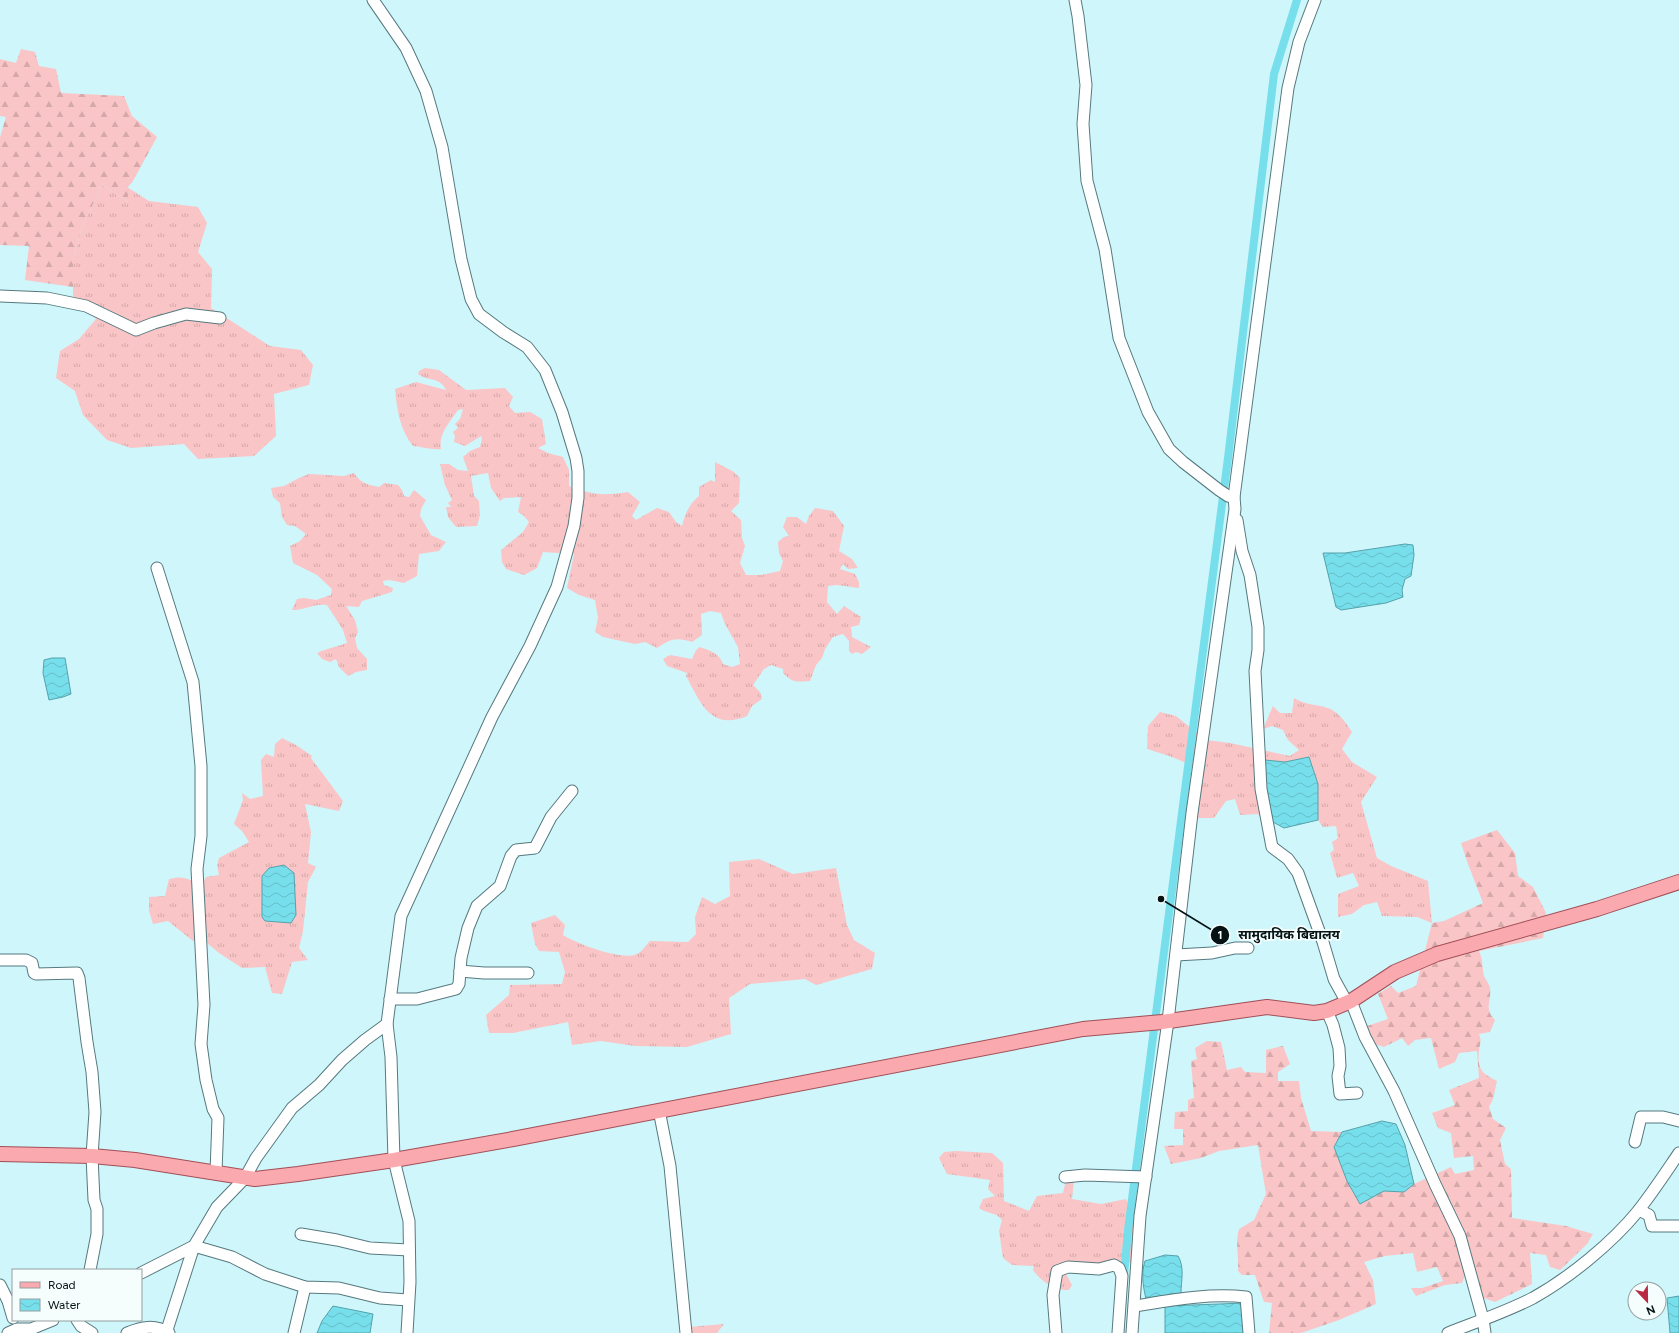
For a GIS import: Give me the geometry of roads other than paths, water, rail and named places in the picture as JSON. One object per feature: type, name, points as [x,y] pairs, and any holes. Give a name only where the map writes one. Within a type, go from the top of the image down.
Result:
[{"type":"main road","points":[[0,1154],[92,1156],[135,1160],[255,1179],[394,1160],[513,1139],[1083,1029],[1159,1022],[1267,1007],[1314,1013],[1327,1011],[1351,1001],[1395,972],[1437,954],[1597,909],[1679,882]]},
{"type":"street","points":[[373,0],[406,48],[426,91],[442,147],[461,259],[471,298],[479,314],[503,332],[527,347],[545,370],[562,412],[576,458],[578,471],[578,498],[574,526],[557,587],[530,646],[492,717],[401,916],[388,1024],[391,1057],[394,1160],[409,1221],[410,1282],[407,1333]]},
{"type":"street","points":[[1075,0],[1086,85],[1083,124],[1087,181],[1106,249],[1119,338],[1148,412],[1169,449],[1183,462],[1227,494],[1235,509],[1242,551],[1250,575],[1258,627],[1258,650],[1255,671],[1260,789],[1272,847],[1288,859],[1298,873],[1323,942],[1334,979],[1345,999],[1351,1001],[1366,1037],[1394,1091],[1435,1184],[1460,1236],[1483,1319],[1485,1333]]},
{"type":"street","points":[[1227,494],[1288,88],[1299,42],[1315,0]]},
{"type":"street","points":[[0,296],[47,298],[86,306],[136,330],[186,314],[220,318]]},
{"type":"street","points":[[1132,1333],[1140,1216],[1137,1177],[1159,1022],[1176,956],[1192,813],[1235,509]]},
{"type":"street","points":[[157,568],[193,682],[201,766],[201,836],[196,869],[204,1005],[201,1044],[206,1080],[218,1118],[216,1172]]},
{"type":"street","points":[[390,999],[417,999],[456,989],[459,984],[461,958],[468,928],[477,906],[500,886],[511,856],[516,850],[536,848],[551,817],[572,790]]},
{"type":"street","points":[[1176,956],[1212,954],[1235,948],[1248,948]]},
{"type":"street","points":[[0,960],[26,960],[32,963],[34,973],[36,974],[77,973],[79,978],[96,1112],[92,1156],[94,1200],[97,1209],[97,1234],[90,1269]]},
{"type":"street","points":[[460,971],[484,973],[528,973]]},
{"type":"street","points":[[1327,1011],[1333,1025],[1339,1048],[1340,1066],[1338,1076],[1340,1094],[1357,1094]]},
{"type":"street","points":[[127,1333],[151,1326],[167,1332],[194,1246],[216,1207],[246,1178],[256,1158],[292,1108],[319,1085],[342,1060],[365,1040],[388,1024]]},
{"type":"street","points":[[660,1110],[670,1166],[686,1333]]},
{"type":"street","points":[[1635,1142],[1642,1117],[1662,1117],[1679,1121]]},
{"type":"street","points":[[1448,1333],[1502,1313],[1534,1298],[1570,1274],[1619,1233],[1639,1210],[1679,1153]]},
{"type":"street","points":[[1065,1177],[1084,1175],[1137,1177]]},
{"type":"street","points":[[1639,1210],[1650,1215],[1652,1226],[1679,1226]]},
{"type":"street","points":[[301,1234],[337,1240],[370,1248],[409,1250]]},
{"type":"street","points":[[142,1272],[194,1246],[232,1257],[265,1274],[305,1287],[339,1288],[380,1298],[408,1300]]},
{"type":"street","points":[[1056,1333],[1053,1295],[1057,1271],[1068,1267],[1099,1269],[1114,1264],[1119,1268],[1122,1276],[1118,1333]]},
{"type":"street","points":[[0,1285],[8,1301],[12,1320]]},
{"type":"street","points":[[294,1333],[305,1287]]},
{"type":"street","points":[[1135,1306],[1173,1300],[1224,1295],[1246,1297],[1249,1333]]},
{"type":"street","points":[[13,1325],[35,1331],[51,1321]]},
{"type":"street","points":[[78,1321],[81,1326],[92,1333]]},
{"type":"water","points":[[1405,544],[1413,545],[1414,555],[1411,576],[1405,579],[1402,590],[1403,597],[1386,603],[1341,610],[1336,607],[1323,553],[1345,553]]},
{"type":"water","points":[[52,658],[65,658],[71,694],[49,700],[43,673],[44,660]]},
{"type":"water","points":[[1309,757],[1318,784],[1318,820],[1284,828],[1273,822],[1264,784],[1265,760],[1285,762]]},
{"type":"water","points":[[284,865],[294,873],[296,915],[291,923],[265,921],[262,917],[262,876],[269,868]]},
{"type":"water","points":[[1382,1121],[1396,1124],[1405,1145],[1414,1184],[1404,1192],[1384,1191],[1360,1204],[1347,1181],[1334,1147],[1342,1132]]},
{"type":"water","points":[[1165,1255],[1178,1256],[1180,1260],[1182,1269],[1181,1293],[1167,1298],[1146,1299],[1143,1280],[1145,1261]]},
{"type":"water","points":[[1679,1296],[1679,1333],[1670,1333],[1667,1298]]},
{"type":"water","points":[[1246,1303],[1247,1333],[1165,1333],[1165,1306]]},
{"type":"water","points":[[333,1306],[373,1314],[370,1333],[317,1333],[322,1321]]},
{"type":"waterway","points":[[1124,1276],[1128,1230],[1228,458],[1274,74],[1297,0]]},
{"type":"place","name":"सामुदायिक बिद्यालय","points":[[1161,899]]}]
